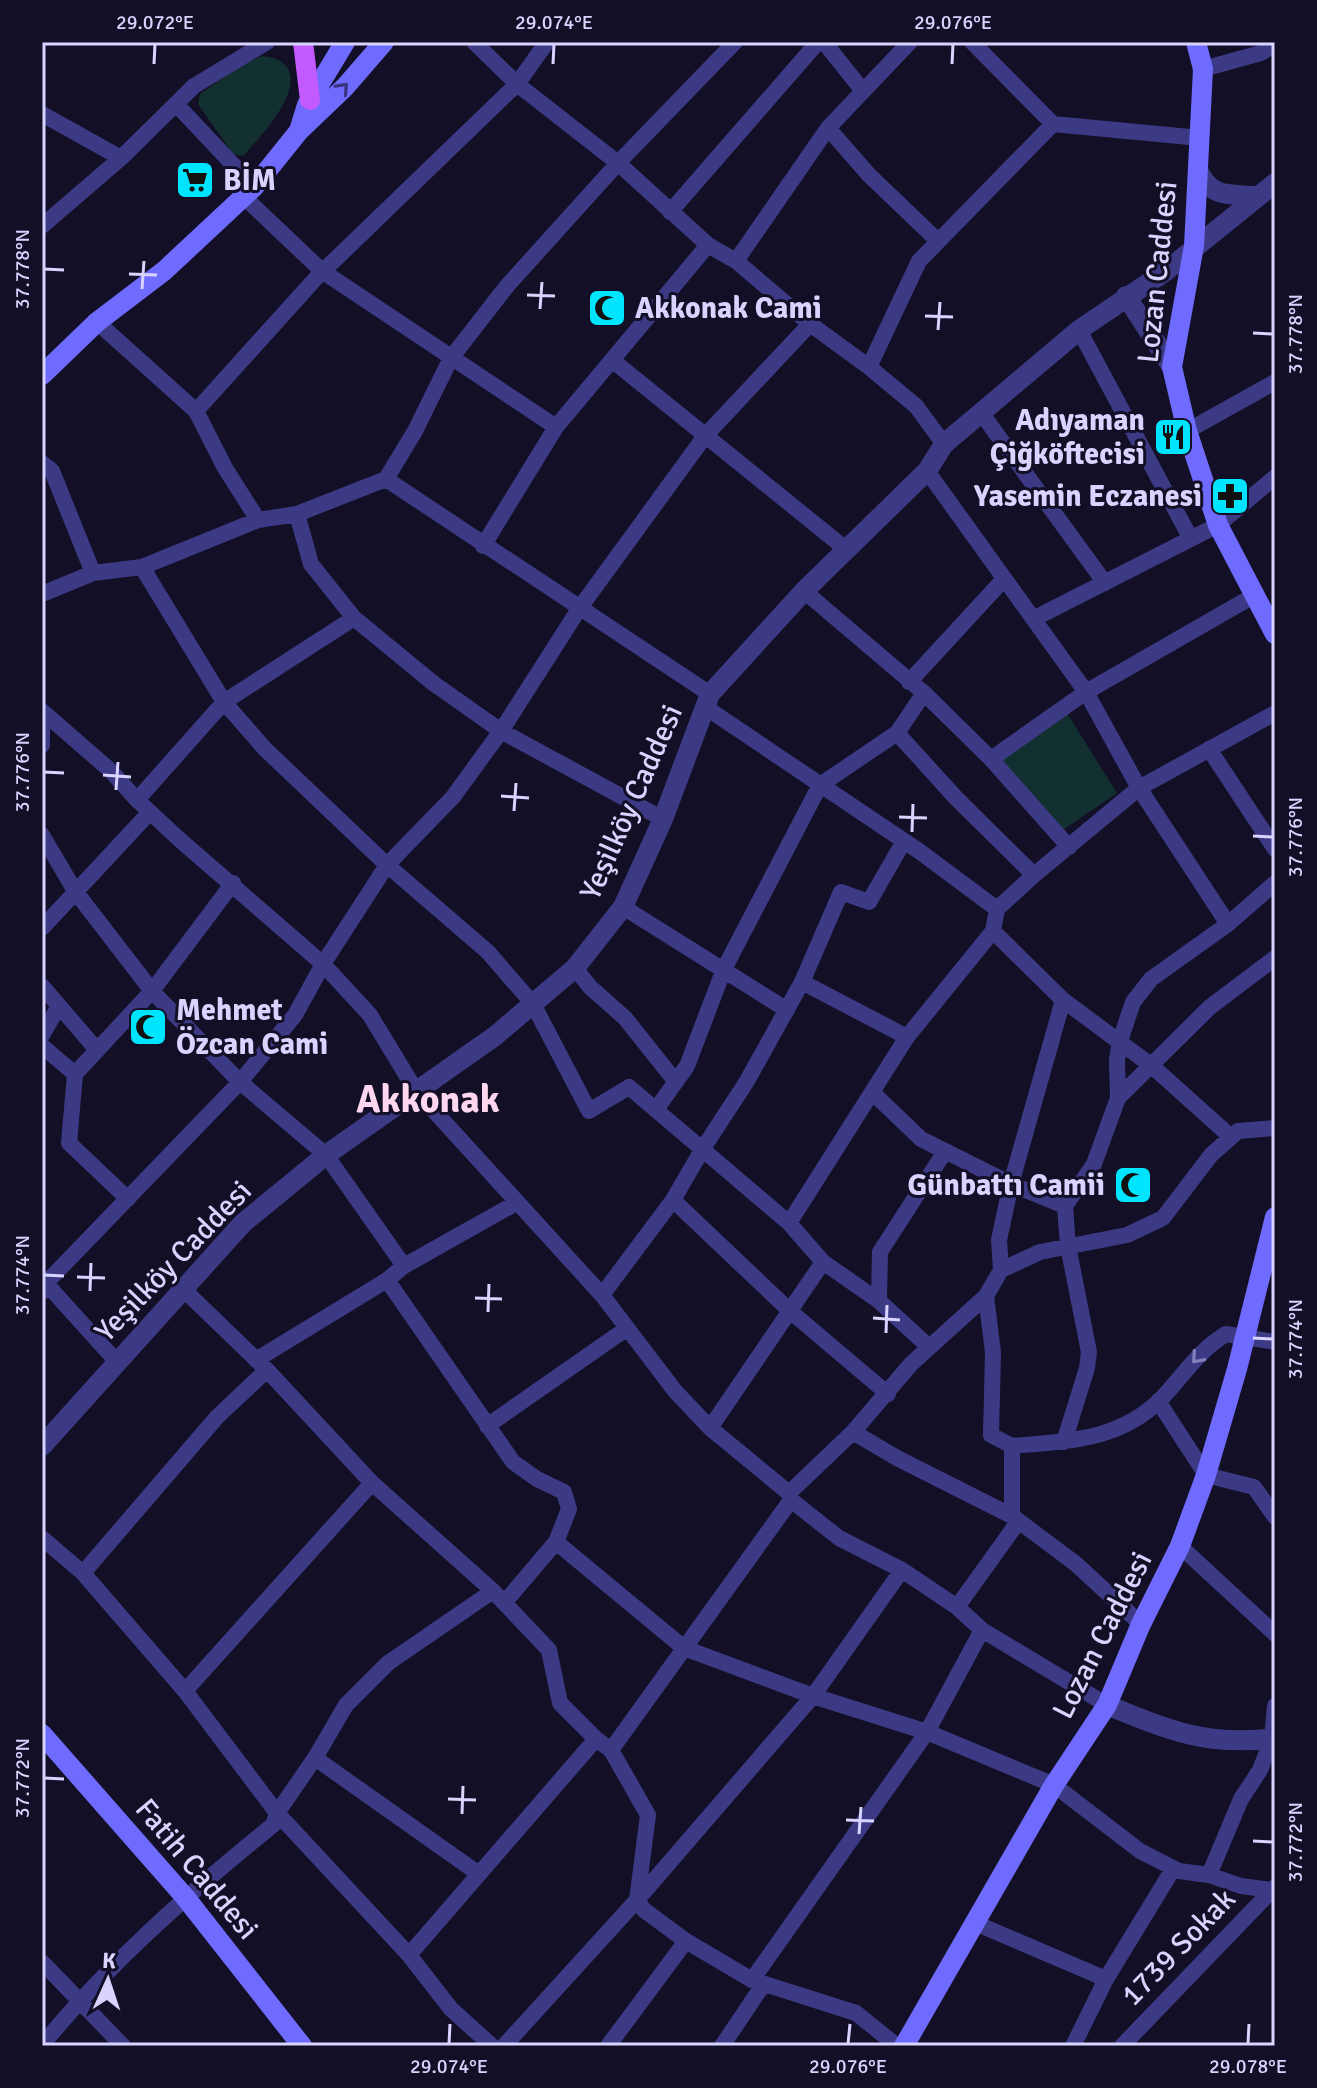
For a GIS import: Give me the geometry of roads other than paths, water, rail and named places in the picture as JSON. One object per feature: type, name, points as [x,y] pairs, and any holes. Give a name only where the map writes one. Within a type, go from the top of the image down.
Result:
[{"type":"main road","points":[[303,42],[310,100]]},
{"type":"main road","points":[[299,131],[310,100],[345,42]]},
{"type":"main road","points":[[46,366],[164,271],[249,192],[299,131],[345,87],[384,42]]},
{"type":"main road","name":"Lozan Caddesi","points":[[1196,42],[1203,69],[1194,246],[1172,367],[1187,431],[1218,525],[1275,634]]},
{"type":"main road","name":"Lozan Caddesi","points":[[904,2046],[1054,1785],[1107,1705],[1141,1624],[1180,1546],[1206,1475],[1246,1337],[1275,1217]]},
{"type":"main road","name":"Fatih Caddesi","points":[[42,1734],[185,1897],[302,2046]]},
{"type":"street","points":[[42,226],[121,158],[194,86],[267,42]]},
{"type":"street","points":[[474,42],[517,84],[618,163],[708,245],[736,261],[810,324],[916,406],[944,444]]},
{"type":"street","points":[[196,411],[322,271],[517,84],[547,42]]},
{"type":"street","points":[[42,594],[93,573],[142,567],[258,520],[297,514],[386,479],[415,431],[451,358],[507,286],[618,163],[735,42]]},
{"type":"street","points":[[670,212],[821,42],[863,91]]},
{"type":"street","points":[[736,261],[828,128],[910,42]]},
{"type":"street","points":[[972,42],[1053,124],[1200,138]]},
{"type":"street","points":[[1203,69],[1261,53],[1275,44]]},
{"type":"street","points":[[176,104],[249,192],[322,271],[556,427]]},
{"type":"street","points":[[42,114],[121,158]]},
{"type":"street","points":[[869,367],[919,261],[1053,124]]},
{"type":"street","points":[[828,128],[869,175],[938,241]]},
{"type":"street","points":[[1198,170],[1210,189],[1223,194],[1269,190]]},
{"type":"street","name":"Yeşilköy Caddesi","points":[[42,1446],[243,1223],[326,1155],[495,1036],[575,968],[623,907],[663,819],[708,700],[804,591],[927,471],[944,444],[1079,330],[1166,271],[1269,190]]},
{"type":"street","points":[[483,546],[556,427],[708,245]]},
{"type":"street","points":[[1126,296],[1172,367]]},
{"type":"street","points":[[97,322],[196,411],[225,468],[258,520]]},
{"type":"street","points":[[117,1362],[43,1285],[240,1082],[295,1015],[323,964],[387,865],[453,797],[501,731],[579,609],[705,436],[810,324]]},
{"type":"street","points":[[1079,330],[1191,539]]},
{"type":"street","points":[[612,360],[847,550]]},
{"type":"street","points":[[1187,431],[1275,382]]},
{"type":"street","points":[[982,414],[1105,583]]},
{"type":"street","points":[[42,463],[52,471],[93,573]]},
{"type":"street","points":[[927,471],[1086,692],[1139,788],[1228,924]]},
{"type":"street","points":[[1035,618],[1218,525],[1275,477]]},
{"type":"street","points":[[386,479],[579,609],[708,700],[820,785],[997,909]]},
{"type":"street","points":[[297,514],[311,564],[354,618],[433,683],[501,731],[663,819]]},
{"type":"street","points":[[142,567],[224,702],[265,749],[387,865],[488,952],[533,1004],[589,1111],[629,1087],[789,1223],[823,1262],[879,1301],[929,1347]]},
{"type":"street","points":[[909,682],[1004,579]]},
{"type":"street","points":[[804,591],[924,693],[991,759],[1069,847]]},
{"type":"street","points":[[991,759],[1086,692],[1255,595]]},
{"type":"street","points":[[42,928],[144,806],[224,702],[354,618]]},
{"type":"street","points":[[657,1108],[687,1066],[724,969],[820,785],[897,733],[924,693]]},
{"type":"street","points":[[42,711],[323,964],[370,1015],[416,1091],[602,1295],[675,1391],[710,1428],[839,1538],[902,1570],[957,1607],[982,1630],[1107,1705],[1174,1733],[1239,1742],[1273,1739]]},
{"type":"street","points":[[789,1223],[907,1037],[993,931],[997,909],[1139,788],[1275,713]]},
{"type":"street","points":[[42,729],[42,745]]},
{"type":"street","points":[[897,733],[956,798],[1034,875]]},
{"type":"street","points":[[1209,749],[1275,849]]},
{"type":"street","points":[[42,835],[75,891],[152,991],[240,1082],[326,1155],[404,1266]]},
{"type":"street","points":[[602,1295],[673,1200],[747,1081],[802,982],[841,892],[869,902],[904,841]]},
{"type":"street","points":[[128,1199],[69,1143],[75,1074],[152,991],[233,883]]},
{"type":"street","points":[[1064,1442],[1089,1352],[1068,1246],[1065,1206],[1094,1164],[1118,1098],[1117,1060],[1133,1002],[1151,979],[1228,924],[1275,883]]},
{"type":"street","points":[[623,907],[787,1010]]},
{"type":"street","points":[[993,931],[1063,1000],[1152,1066],[1231,1137]]},
{"type":"street","points":[[1118,1098],[1210,1007],[1275,958]]},
{"type":"street","points":[[575,968],[590,987],[625,1018],[676,1082]]},
{"type":"street","points":[[802,982],[907,1037]]},
{"type":"street","points":[[42,986],[97,1050]]},
{"type":"street","points":[[611,1750],[790,1496],[853,1432],[929,1347],[986,1296],[1001,1270],[999,1240],[1011,1184],[1063,1000]]},
{"type":"street","points":[[42,1035],[59,1006]]},
{"type":"street","points":[[42,1046],[75,1074]]},
{"type":"street","points":[[873,1093],[921,1139],[944,1153],[1065,1206]]},
{"type":"street","points":[[1001,1270],[1040,1252],[1127,1235],[1163,1218],[1211,1155],[1238,1131],[1275,1128]]},
{"type":"street","points":[[879,1301],[880,1252],[944,1153]]},
{"type":"street","points":[[673,1200],[790,1311],[888,1394]]},
{"type":"street","points":[[83,1573],[262,1365],[404,1266],[516,1203]]},
{"type":"street","points":[[710,1428],[823,1262]]},
{"type":"street","points":[[42,2045],[78,2000],[185,1897],[273,1825],[277,1813],[315,1758],[346,1705],[388,1663],[499,1597],[556,1542],[569,1509],[564,1492],[537,1479],[513,1462],[387,1280]]},
{"type":"street","points":[[182,1288],[262,1365],[372,1483],[499,1597],[549,1650],[560,1703],[611,1750],[648,1815],[637,1900],[644,1910],[686,1941],[758,1983],[856,2013],[897,2046]]},
{"type":"street","points":[[986,1296],[993,1352],[991,1435],[1012,1446],[1081,1440],[1115,1430],[1158,1401],[1208,1345],[1226,1334],[1275,1342]]},
{"type":"street","points":[[487,1426],[626,1329]]},
{"type":"street","points":[[1158,1401],[1206,1475],[1254,1487],[1275,1517]]},
{"type":"street","points":[[853,1432],[1015,1519],[1076,1564],[1141,1624]]},
{"type":"street","points":[[957,1607],[1015,1519],[1012,1446]]},
{"type":"street","points":[[185,1691],[372,1483]]},
{"type":"street","points":[[42,1538],[83,1573],[185,1691],[277,1813],[409,1955],[451,2009],[492,2046]]},
{"type":"street","points":[[556,1542],[684,1648],[813,1696],[927,1732],[1054,1785],[1140,1851],[1173,1869],[1209,1875],[1241,1886],[1273,1889]]},
{"type":"street","points":[[1180,1546],[1275,1634]]},
{"type":"street","points":[[504,2046],[637,1900],[813,1696],[902,1570]]},
{"type":"street","points":[[722,2046],[758,1983],[927,1732],[982,1630]]},
{"type":"street","points":[[1209,1875],[1241,1799],[1260,1770],[1273,1739],[1275,1706]]},
{"type":"street","points":[[409,1955],[596,1739]]},
{"type":"street","points":[[315,1758],[479,1874]]},
{"type":"street","points":[[1073,2046],[1106,1979],[1173,1869]]},
{"type":"street","name":"1739 Sokak","points":[[1122,2046],[1273,1889]]},
{"type":"street","points":[[975,1923],[1106,1979]]},
{"type":"street","points":[[608,2046],[686,1941]]},
{"type":"street","points":[[42,1962],[123,2046]]},
{"type":"place","name":"BİM","points":[[195,180]]},
{"type":"place","name":"Akkonak Cami","points":[[607,308]]},
{"type":"place","name":"Adıyaman Çiğköftecisi","points":[[1173,437]]},
{"type":"place","name":"Yasemin Eczanesi","points":[[1230,496]]},
{"type":"place","name":"Mehmet Özcan Cami","points":[[148,1027]]},
{"type":"place","name":"Günbattı Camii","points":[[1133,1185]]},
{"type":"district","name":"Akkonak","points":[[428,1099]]}]
